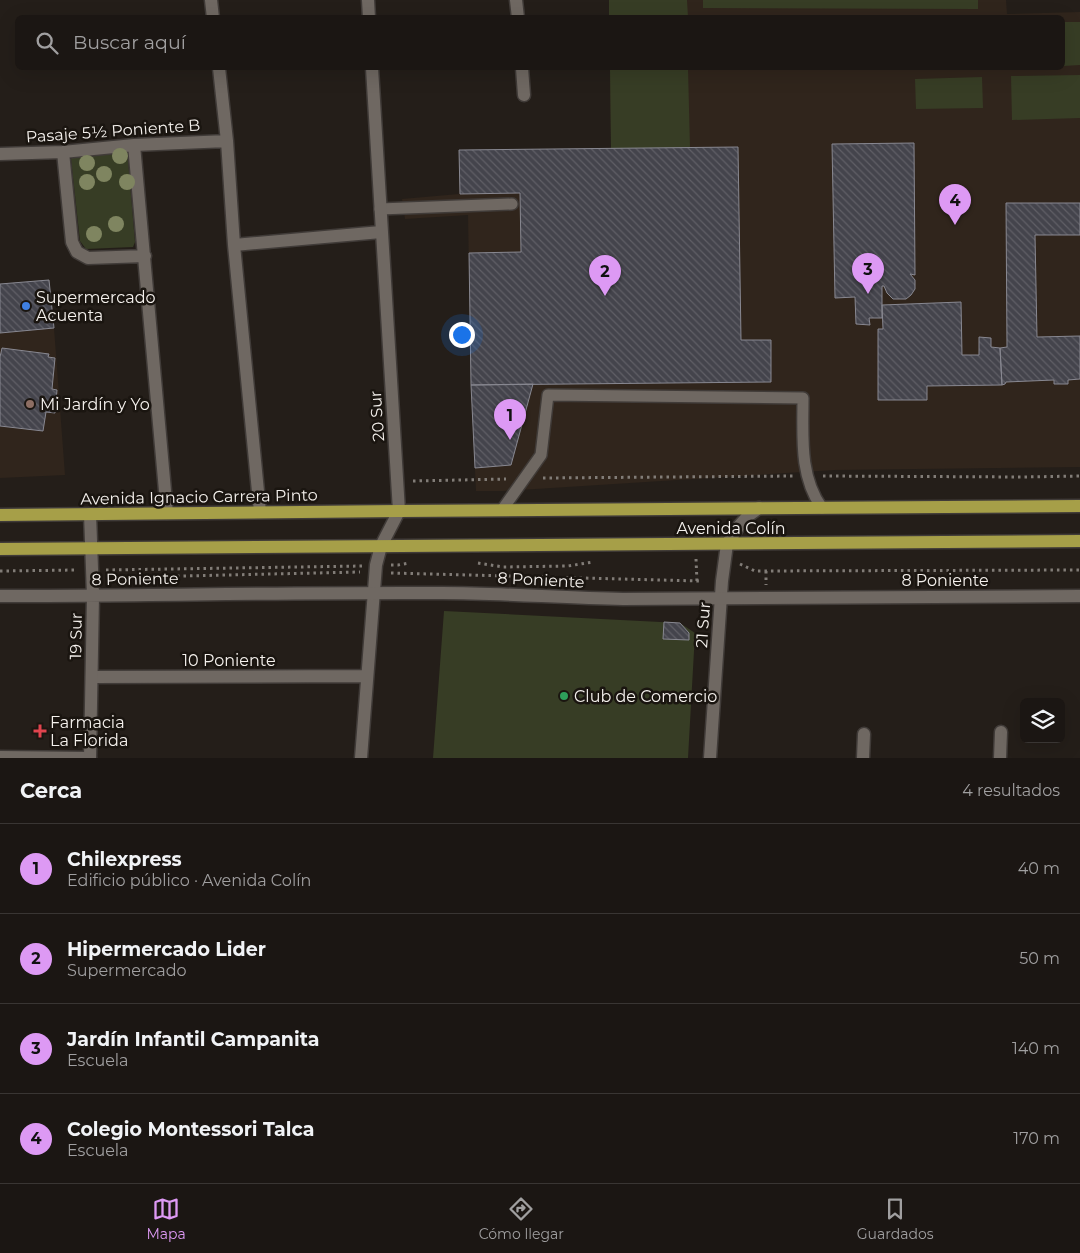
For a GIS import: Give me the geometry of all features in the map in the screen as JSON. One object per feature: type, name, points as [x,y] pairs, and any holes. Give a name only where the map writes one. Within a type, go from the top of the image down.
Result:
[{"type":"main road","name":"Avenida Colín","points":[[399,511],[1080,506]]},
{"type":"main road","name":"Avenida Ignacio Carrera Pinto","points":[[0,516],[399,511]]},
{"type":"main road","name":"Avenida Colín","points":[[381,546],[726,550],[1080,541]]},
{"type":"main road","points":[[0,549],[381,546]]},
{"type":"street","points":[[211,0],[213,15]]},
{"type":"street","points":[[368,0],[369,15]]},
{"type":"street","points":[[516,0],[518,15]]},
{"type":"street","points":[[218,70],[227,141],[234,245],[260,512]]},
{"type":"street","name":"20 Sur","points":[[372,70],[399,511]]},
{"type":"street","points":[[522,70],[524,95]]},
{"type":"street","name":"Pasaje 5½ Poniente B","points":[[0,154],[63,152],[134,145],[227,141]]},
{"type":"street","points":[[134,145],[167,514]]},
{"type":"street","points":[[63,152],[72,242],[76,252],[88,258],[145,256]]},
{"type":"street","points":[[234,245],[381,232]]},
{"type":"street","points":[[726,550],[739,526],[759,508]]},
{"type":"street","points":[[361,758],[375,569],[381,546],[399,511]]},
{"type":"street","name":"19 Sur","points":[[90,514],[93,596],[90,758]]},
{"type":"street","name":"21 Sur","points":[[710,758],[722,582],[726,550]]},
{"type":"street","name":"8 Poniente","points":[[0,596],[374,592],[490,593],[578,598],[1080,596]]},
{"type":"street","name":"10 Poniente","points":[[92,677],[367,676]]},
{"type":"street","points":[[1000,758],[1001,732]]},
{"type":"street","points":[[863,758],[864,734]]},
{"type":"street","points":[[0,757],[90,758]]},
{"type":"lane","points":[[380,209],[512,204]]},
{"type":"lane","points":[[502,510],[541,455],[548,395],[803,398],[804,457],[807,476],[811,490],[822,508]]},
{"type":"path","points":[[397,482],[525,478],[1080,476]]},
{"type":"path","points":[[726,550],[755,571],[1080,570]]},
{"type":"path","points":[[696,557],[697,598]]},
{"type":"path","points":[[470,561],[503,567],[568,566],[594,562]]},
{"type":"path","points":[[131,578],[375,569],[413,562]]},
{"type":"path","points":[[0,571],[375,569],[722,582]]},
{"type":"path","points":[[757,581],[766,581]]},
{"type":"shaded area","points":[[609,0],[1006,0],[1007,14],[1080,12],[1080,467],[835,470],[503,491],[476,491],[471,385],[468,215],[405,219],[402,199],[459,194],[459,150],[611,149],[610,70],[1065,70],[1065,15],[609,15]]},
{"type":"shaded area","name":"Mi Jardín y Yo","points":[[54,328],[65,475],[0,478],[0,333]]},
{"type":"green space","points":[[609,0],[687,0],[688,15],[609,15]]},
{"type":"green space","points":[[703,0],[978,0],[978,9],[703,8]]},
{"type":"green space","points":[[1065,22],[1080,22],[1080,65],[1065,66]]},
{"type":"green space","points":[[610,70],[688,70],[690,148],[611,149]]},
{"type":"green space","points":[[1080,75],[1080,118],[1012,120],[1011,76]]},
{"type":"green space","points":[[982,77],[983,108],[916,109],[915,79]]},
{"type":"green space","points":[[122,150],[128,160],[135,242],[133,247],[86,249],[80,241],[71,159],[76,154]]},
{"type":"green space","name":"Club de Comercio","points":[[444,611],[680,623],[695,633],[688,758],[433,758]]},
{"type":"building","points":[[914,143],[915,275],[910,274],[915,280],[915,289],[906,299],[893,299],[887,293],[884,286],[882,286],[882,318],[869,318],[870,325],[856,324],[855,297],[835,298],[832,144]]},
{"type":"building","points":[[738,147],[741,340],[771,340],[771,382],[471,385],[469,253],[521,252],[520,193],[460,194],[459,150]]},
{"type":"building","points":[[1006,203],[1080,203],[1080,235],[1035,235],[1037,337],[1080,336],[1080,379],[1068,380],[1068,384],[1054,384],[1054,380],[1006,382],[1002,385],[1000,348],[1007,347]]},
{"type":"building","name":"Supermercado Acuenta","points":[[49,280],[54,328],[0,333],[0,284]]},
{"type":"building","points":[[961,302],[962,355],[979,355],[979,337],[991,338],[991,347],[1000,348],[1002,385],[927,386],[927,400],[878,400],[878,329],[883,329],[882,305]]},
{"type":"building","points":[[2,348],[49,354],[48,357],[55,358],[52,389],[57,390],[55,413],[46,412],[43,431],[0,426],[0,357]]},
{"type":"building","points":[[533,384],[511,465],[475,468],[471,385]]},
{"type":"building","points":[[664,622],[680,623],[689,633],[689,640],[663,639]]},
{"type":"place","name":"Colegio Montessori Talca","points":[[955,225]]},
{"type":"place","name":"Jardín Infantil Campanita","points":[[868,294]]},
{"type":"place","name":"Hipermercado Lider","points":[[605,296]]},
{"type":"place","name":"Supermercado Acuenta","points":[[26,306]]},
{"type":"place","name":"Mi Jardín y Yo","points":[[30,404]]},
{"type":"place","name":"Chilexpress","points":[[510,440]]},
{"type":"place","name":"Club de Comercio","points":[[564,696]]},
{"type":"place","name":"Farmacia La Florida","points":[[40,731]]}]
